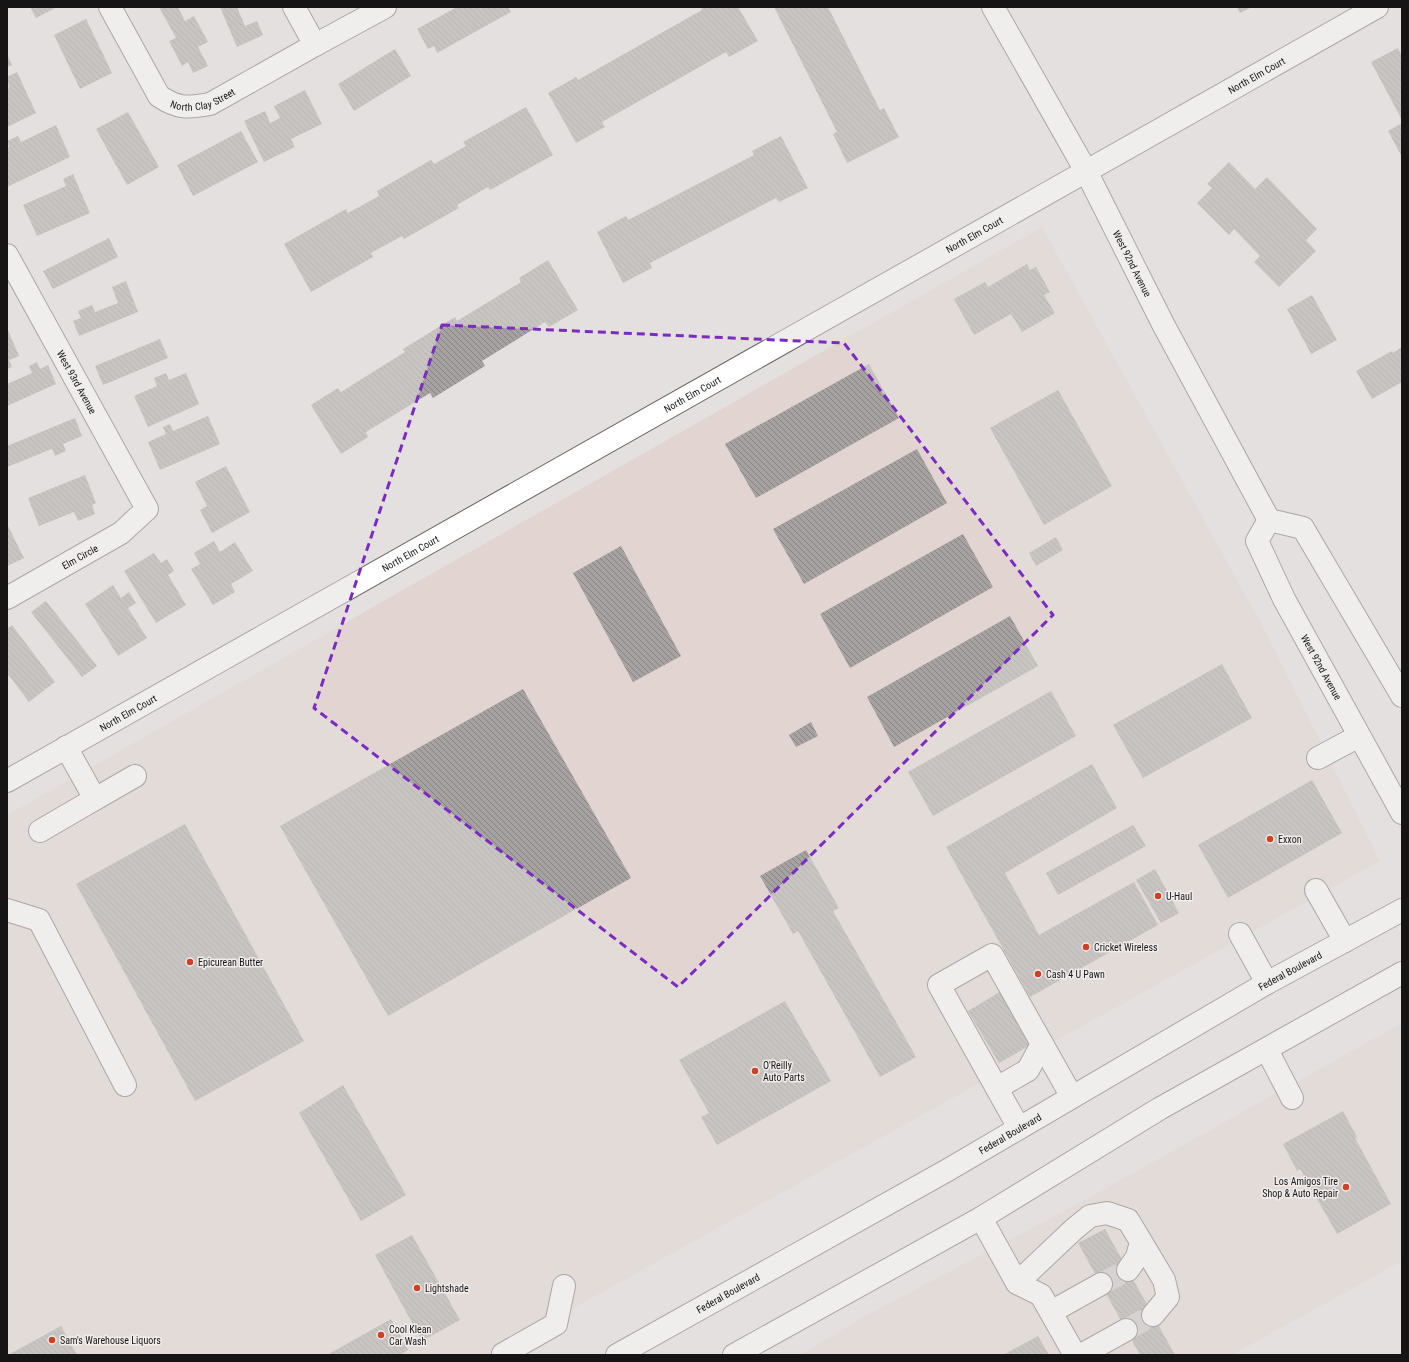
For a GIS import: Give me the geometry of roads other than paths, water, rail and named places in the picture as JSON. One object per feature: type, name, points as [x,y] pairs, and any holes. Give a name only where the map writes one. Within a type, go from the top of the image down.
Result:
[{"type":"main road","name":"North Clay Street","points":[[110,7],[159,96],[172,105],[191,108],[210,104],[385,7]]},
{"type":"main road","points":[[294,7],[315,45]]},
{"type":"main road","name":"West 92nd Avenue","points":[[993,7],[1086,171],[1163,324],[1269,520],[1257,541],[1284,599],[1402,813]]},
{"type":"main road","name":"North Elm Court","points":[[7,781],[1377,7]]},
{"type":"main road","name":"West 93rd Avenue","points":[[7,255],[147,509]]},
{"type":"main road","name":"Elm Circle","points":[[7,598],[121,533],[147,509]]},
{"type":"main road","points":[[1269,520],[1303,528],[1402,696]]},
{"type":"main road","points":[[1318,758],[1359,736]]},
{"type":"main road","points":[[66,747],[95,800]]},
{"type":"main road","points":[[40,831],[134,776]]},
{"type":"main road","points":[[1316,890],[1345,941]]},
{"type":"main road","points":[[7,910],[39,920],[125,1085]]},
{"type":"main road","name":"Federal Boulevard","points":[[617,1355],[1019,1128],[1267,983],[1402,910]]},
{"type":"main road","points":[[1240,934],[1267,983]]},
{"type":"main road","points":[[1019,1128],[938,985],[992,955],[1072,1097]]},
{"type":"main road","points":[[739,1354],[982,1218],[1102,1143],[1402,974]]},
{"type":"main road","points":[[996,1088],[1028,1070],[1042,1044]]},
{"type":"main road","points":[[1266,1050],[1292,1098]]},
{"type":"main road","points":[[1017,1283],[1090,1216],[1107,1213],[1128,1220],[1164,1280],[1168,1297],[1153,1315]]},
{"type":"main road","points":[[982,1218],[1017,1283],[1041,1295],[1075,1355]]},
{"type":"main road","points":[[1128,1270],[1137,1257],[1141,1242]]},
{"type":"main road","points":[[1052,1312],[1101,1284]]},
{"type":"main road","points":[[502,1352],[556,1324],[564,1286]]},
{"type":"main road","points":[[1081,1355],[1126,1330]]},
{"type":"tunnel","points":[[1101,1284],[1128,1270]]},
{"type":"tunnel","points":[[1126,1330],[1153,1315]]},
{"type":"place","name":"Exxon","points":[[1270,839]]},
{"type":"place","name":"U-Haul","points":[[1158,896]]},
{"type":"place","name":"Cricket Wireless","points":[[1086,947]]},
{"type":"place","name":"Epicurean Butter","points":[[190,962]]},
{"type":"place","name":"Cash 4 U Pawn","points":[[1038,974]]},
{"type":"place","name":"O'Reilly Auto Parts","points":[[755,1071]]},
{"type":"place","name":"Los Amigos Tire Shop & Auto Repair","points":[[1346,1187]]},
{"type":"place","name":"Lightshade","points":[[417,1288]]},
{"type":"place","name":"Cool Klean Car Wash","points":[[381,1335]]},
{"type":"place","name":"Sam's Warehouse Liquors","points":[[52,1340]]}]
